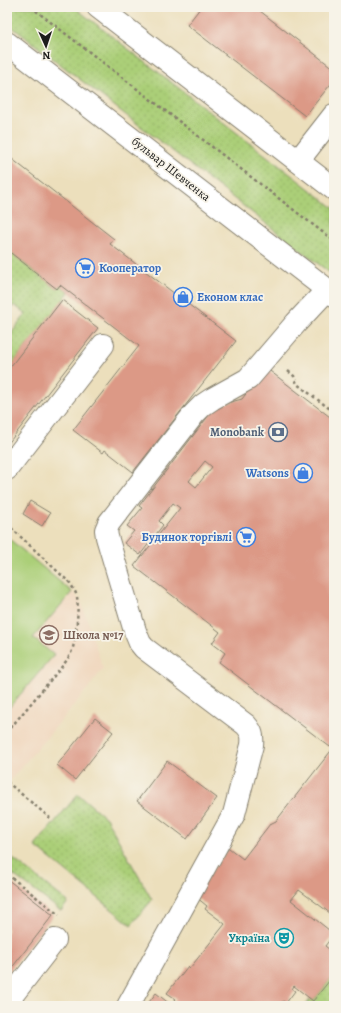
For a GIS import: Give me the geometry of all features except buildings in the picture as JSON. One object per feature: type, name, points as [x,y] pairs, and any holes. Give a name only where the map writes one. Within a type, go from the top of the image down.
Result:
[{"type":"main road","points":[[98,7],[334,189]]},
{"type":"main road","name":"бульвар Шевченка","points":[[7,43],[330,292]]},
{"type":"main road","points":[[298,161],[334,115]]},
{"type":"main road","points":[[128,1006],[234,814],[253,740],[252,734],[246,725],[144,648],[140,643],[133,624],[106,530],[109,523],[202,405],[248,379],[296,323],[330,292]]},
{"type":"main road","points":[[7,469],[103,345]]},
{"type":"main road","points":[[7,1002],[55,940]]},
{"type":"path","points":[[32,7],[334,241]]},
{"type":"path","points":[[269,356],[292,374],[297,384],[334,412]]},
{"type":"path","points":[[7,524],[70,583],[77,596],[78,605],[75,638],[72,652],[64,664],[7,732]]},
{"type":"path","points":[[7,782],[50,818]]},
{"type":"path","points":[[7,874],[63,918],[66,923],[55,940]]},
{"type":"shaded area","name":"Школа №17","points":[[7,537],[81,601],[103,669],[7,784]]},
{"type":"green space","points":[[7,7],[74,7],[334,208],[334,276],[7,23]]},
{"type":"green space","points":[[7,250],[57,289],[60,285],[69,292],[7,371],[7,339],[26,314],[14,305],[7,314]]},
{"type":"green space","points":[[7,537],[72,592],[33,638],[54,655],[7,710]]},
{"type":"green space","points":[[78,794],[106,818],[152,900],[131,925],[35,846]]},
{"type":"green space","points":[[7,854],[68,902],[61,911],[7,870]]},
{"type":"green space","points":[[334,975],[334,1006],[305,1006],[310,999],[313,1001]]},
{"type":"place","name":"Кооператор","points":[[85,268]]},
{"type":"place","name":"Економ клас","points":[[183,297]]},
{"type":"place","name":"Monobank","points":[[278,432]]},
{"type":"place","name":"Watsons","points":[[303,473]]},
{"type":"place","name":"Будинок торгівлі","points":[[246,537]]},
{"type":"place","name":"Школа №17","points":[[49,635]]},
{"type":"place","name":"Україна","points":[[284,938]]}]
